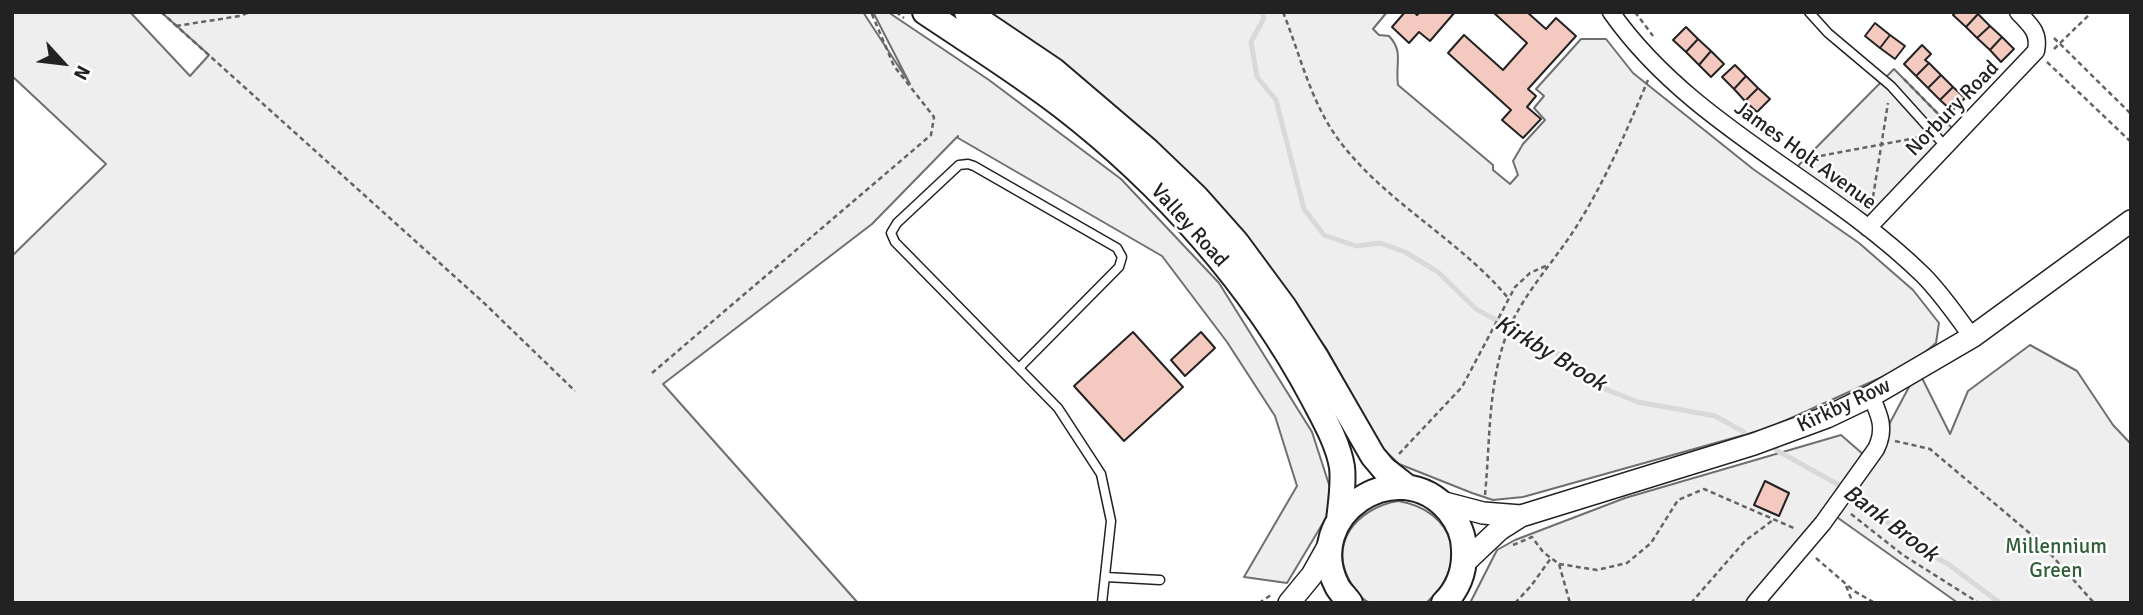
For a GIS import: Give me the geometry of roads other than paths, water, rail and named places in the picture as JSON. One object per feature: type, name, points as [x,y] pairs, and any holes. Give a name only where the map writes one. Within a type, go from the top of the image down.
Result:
[{"type":"main road","name":"Valley Road","points":[[967,12],[1052,70],[1148,151],[1196,197],[1236,242],[1284,306],[1373,456],[1384,469],[1407,487]]},
{"type":"main road","name":"Valley Road","points":[[916,16],[1061,105],[1127,161],[1189,224],[1231,273],[1273,330],[1326,424],[1342,467],[1343,484],[1330,564],[1337,586],[1350,603]]},
{"type":"main road","points":[[1335,530],[1352,504],[1368,493],[1387,487],[1407,487],[1425,492],[1441,502],[1456,520],[1464,541],[1459,583],[1444,603]]},
{"type":"street","name":"James Holt Avenue","points":[[1611,12],[1625,33],[1654,64],[1706,110],[1868,228],[1923,275],[1972,337]]},
{"type":"street","name":"Norbury Road","points":[[1868,228],[1958,134],[2040,55],[2033,28],[2018,12]]},
{"type":"street","name":"Kirkby Row","points":[[1459,583],[1499,530],[1521,516],[1754,444],[1827,417],[1871,396],[1972,337],[2131,221]]},
{"type":"street","points":[[1755,603],[1823,523],[1882,438],[1882,426],[1871,396]]},
{"type":"street","name":"Kirkby Row","points":[[1441,502],[1483,513],[1521,516]]},
{"type":"street","points":[[1290,603],[1312,575],[1335,530]]},
{"type":"lane","points":[[1809,12],[1828,33],[1891,86],[1946,147]]},
{"type":"lane","points":[[1019,368],[1119,267],[1122,257],[1117,248],[974,166],[959,165],[897,223],[891,233],[895,242],[1058,408],[1101,474],[1111,521],[1102,603]]},
{"type":"lane","points":[[1106,577],[1160,580]]},
{"type":"waterway","name":"Kirkby Brook","points":[[1262,12],[1264,18],[1251,42],[1257,77],[1276,100],[1304,209],[1324,235],[1356,246],[1380,243],[1405,252],[1438,272],[1476,309],[1576,364],[1595,385],[1638,402],[1715,416],[1744,432]]},
{"type":"waterway","name":"Bank Brook","points":[[1776,450],[1859,496],[1910,543],[1948,564],[2000,603]]},
{"type":"park label","name":"Millennium Green","points":[[2056,559]]}]
